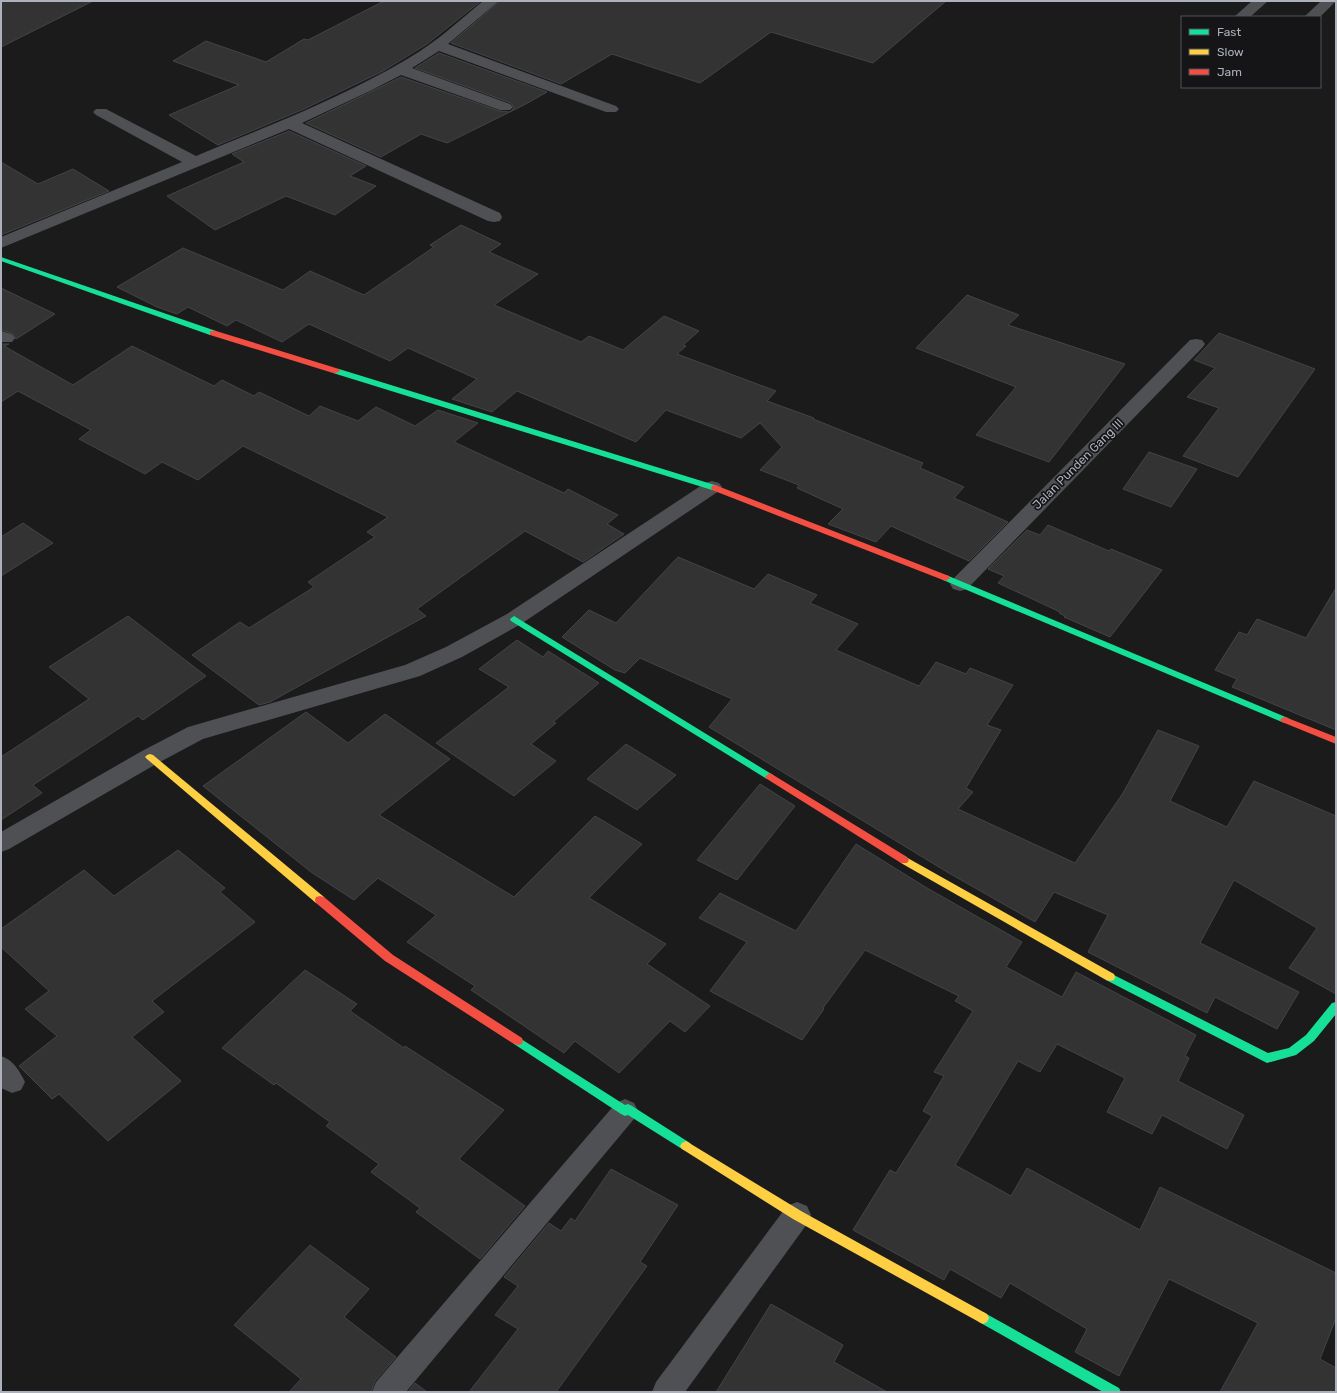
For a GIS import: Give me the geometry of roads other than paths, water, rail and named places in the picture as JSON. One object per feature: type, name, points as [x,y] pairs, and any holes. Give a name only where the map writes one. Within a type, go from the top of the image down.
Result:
[{"type":"street","points":[[1,243],[289,123],[367,87],[415,61],[492,1]]},
{"type":"street","points":[[1242,16],[1261,1]]},
{"type":"street","points":[[1312,16],[1329,1]]},
{"type":"street","points":[[437,45],[611,109]]},
{"type":"street","points":[[400,69],[505,107]]},
{"type":"street","points":[[101,112],[195,162]]},
{"type":"street","points":[[289,123],[494,216]]},
{"type":"street","points":[[1,259],[186,325],[712,487],[960,584],[1336,741]]},
{"type":"street","name":"Jalan Punden Gang III","points":[[960,584],[1196,344]]},
{"type":"street","points":[[1,843],[150,756],[196,732],[412,671],[454,652],[514,619],[712,487]]},
{"type":"street","points":[[514,619],[936,880],[1082,962],[1267,1058],[1292,1052],[1310,1038],[1336,1007]]},
{"type":"street","points":[[150,756],[389,958],[625,1112]]},
{"type":"street","points":[[387,1392],[628,1109],[796,1214],[1115,1392]]},
{"type":"street","points":[[667,1392],[796,1214]]}]
